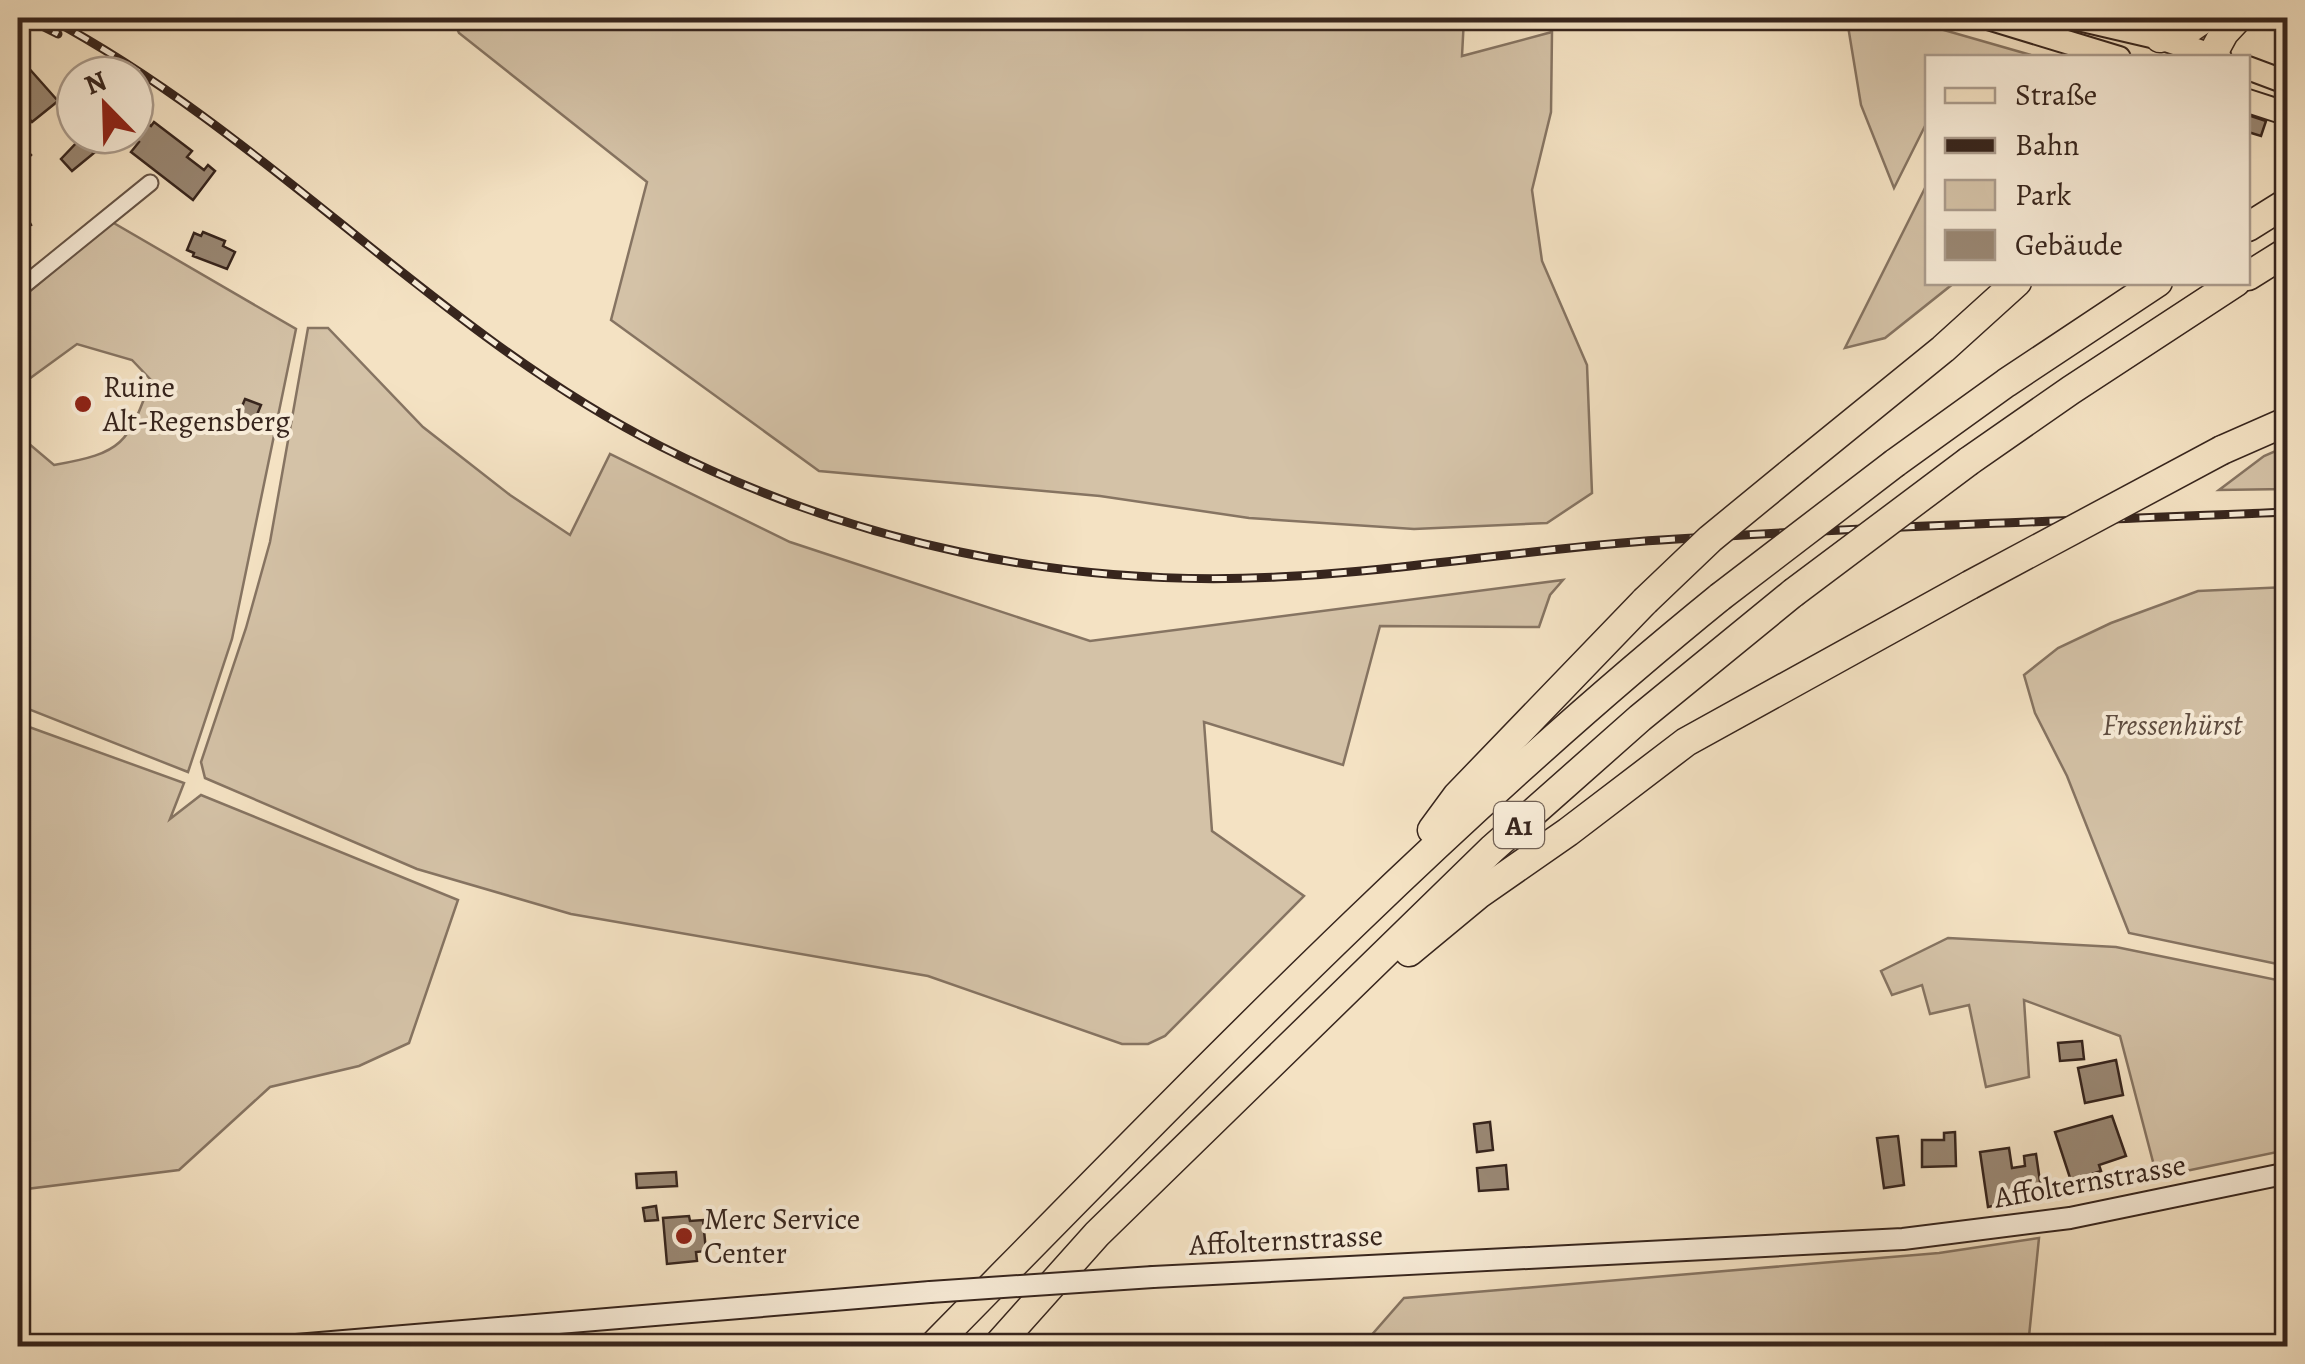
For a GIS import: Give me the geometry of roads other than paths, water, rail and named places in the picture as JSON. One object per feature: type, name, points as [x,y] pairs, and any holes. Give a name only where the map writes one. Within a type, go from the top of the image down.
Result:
[{"type":"highway","points":[[2160,38],[2186,31],[2205,18]]},
{"type":"highway","points":[[2214,55],[2224,33],[2238,18]]},
{"type":"highway","points":[[2250,226],[2288,202]]},
{"type":"highway","points":[[2250,275],[2288,251]]},
{"type":"highway","points":[[1387,890],[1457,796],[1645,601],[1710,540],[2015,285]]},
{"type":"highway","name":"A1","points":[[932,1346],[1387,890],[1538,752],[1720,598],[1895,463],[2154,285]]},
{"type":"highway","name":"A1","points":[[997,1346],[1098,1234],[1381,956],[1566,783],[1793,593],[2071,390],[2231,285]]},
{"type":"highway","points":[[1261,1073],[1320,1032],[1479,894],[1686,742],[2222,450],[2288,421]]},
{"type":"main road","points":[[1988,18],[2109,55]]},
{"type":"main road","points":[[2074,18],[2160,38],[2207,55]]},
{"type":"main road","points":[[2250,69],[2288,83]]},
{"type":"main road","points":[[2250,102],[2288,114]]},
{"type":"street","points":[[18,290],[150,182]]},
{"type":"street","name":"Affolternstrasse","points":[[284,1346],[1153,1276],[1903,1239],[2070,1218],[2288,1173]]},
{"type":"railway","points":[[26,18],[58,34]]},
{"type":"railway","points":[[49,18],[130,66],[206,119],[501,348],[578,400],[660,446],[733,480],[807,509],[960,552],[1117,575],[1277,577],[1661,540],[2288,512]]},
{"type":"place","name":"Ruine Alt-Regensberg","points":[[83,404]]},
{"type":"place","name":"Merc Service Center","points":[[684,1236]]},
{"type":"park label","name":"Fressenhürst","points":[[2172,725]]}]
